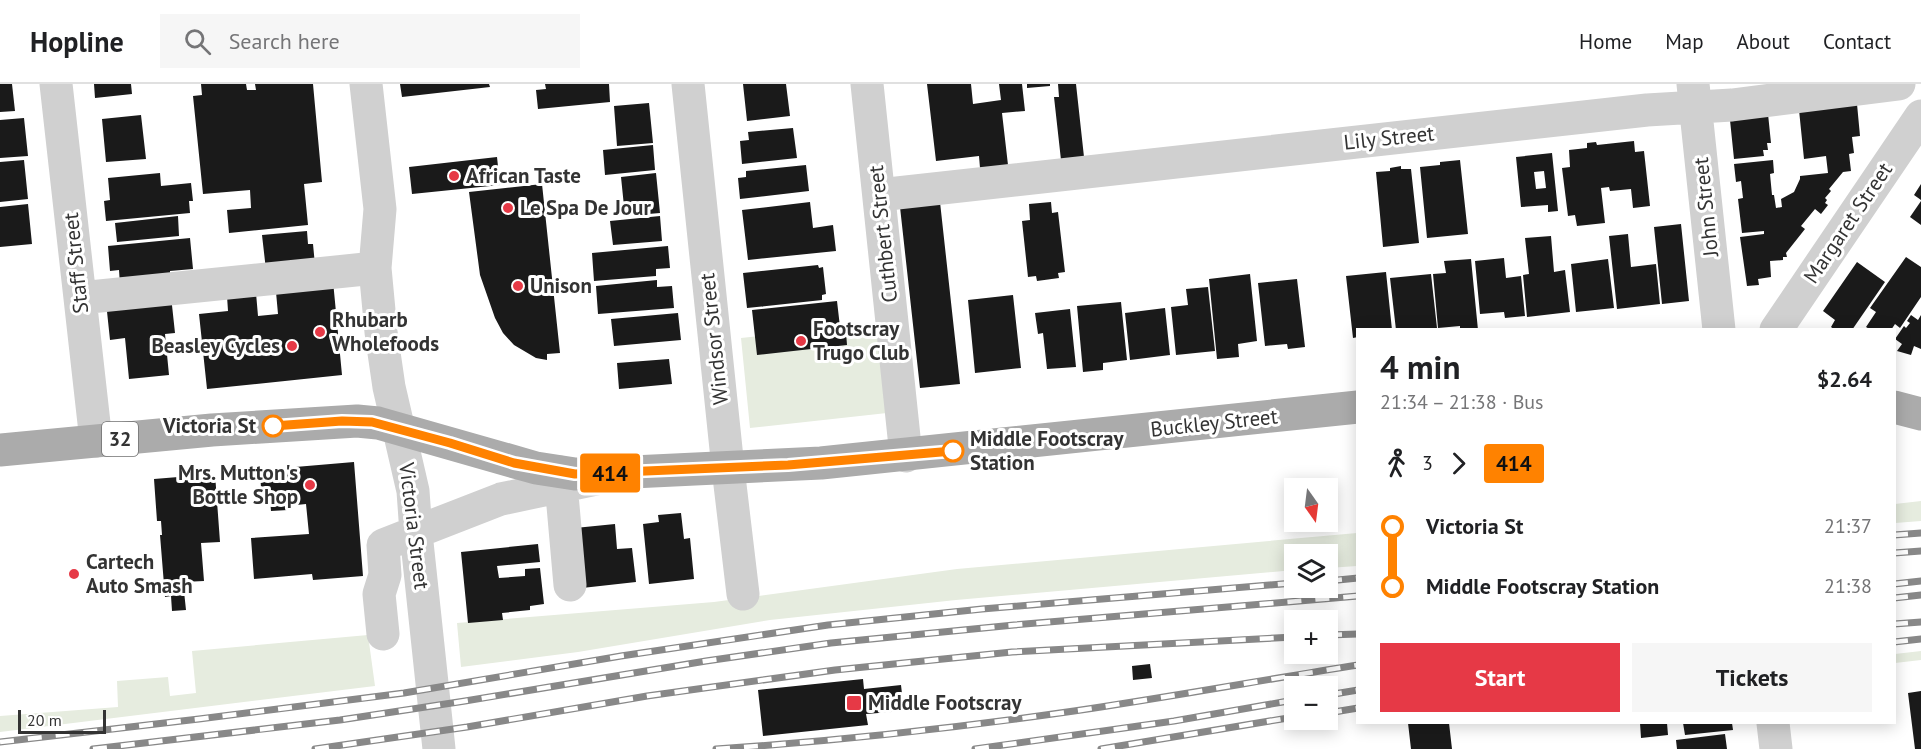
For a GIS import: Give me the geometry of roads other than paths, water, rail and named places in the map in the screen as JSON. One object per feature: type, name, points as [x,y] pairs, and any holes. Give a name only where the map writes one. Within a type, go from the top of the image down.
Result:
[{"type":"main road","name":"Buckley Street","points":[[0,450],[342,421],[372,422],[561,479],[575,474],[821,463],[906,456],[1356,407]]},
{"type":"main road","points":[[1896,408],[1921,414]]},
{"type":"street","name":"Staff Street","points":[[56,84],[96,441]]},
{"type":"street","name":"Victoria Street","points":[[343,84],[357,211],[375,268],[389,387],[412,484],[439,749]]},
{"type":"street","name":"Victoria Street","points":[[366,84],[380,208],[375,268]]},
{"type":"street","name":"Windsor Street","points":[[688,84],[743,594]]},
{"type":"street","name":"Cuthbert Street","points":[[867,84],[906,456]]},
{"type":"street","name":"Lily Street","points":[[879,195],[1647,110],[1694,96],[1899,84]]},
{"type":"street","points":[[1906,84],[1915,86],[1921,91]]},
{"type":"street","name":"John Street","points":[[1694,96],[1719,328]]},
{"type":"street","name":"Margaret Street","points":[[1777,328],[1921,116]]},
{"type":"street","points":[[80,298],[375,268]]},
{"type":"street","points":[[383,634],[379,594],[385,575],[383,545],[464,513],[561,479],[570,585]]},
{"type":"street","points":[[1773,724],[1776,749]]},
{"type":"railway","points":[[1896,535],[1921,533]]},
{"type":"railway","points":[[1896,553],[1921,551]]},
{"type":"railway","points":[[1338,580],[1356,578]]},
{"type":"railway","points":[[1896,584],[1921,581]]},
{"type":"railway","points":[[0,742],[404,693],[621,656],[828,625],[982,609],[1284,584]]},
{"type":"railway","points":[[1896,598],[1921,595]]},
{"type":"railway","points":[[93,749],[340,720],[831,643],[1356,596]]},
{"type":"railway","points":[[1896,624],[1921,622]]},
{"type":"railway","points":[[1338,635],[1356,634]]},
{"type":"railway","points":[[315,749],[467,727],[647,696],[835,670],[1012,652],[1284,638]]},
{"type":"railway","points":[[1896,642],[1921,639]]},
{"type":"railway","points":[[716,749],[851,738],[1029,717],[1356,665]]},
{"type":"railway","points":[[1338,693],[1356,690]]},
{"type":"railway","points":[[975,749],[1174,721],[1284,702]]},
{"type":"railway","points":[[1338,711],[1356,708]]},
{"type":"railway","points":[[1101,749],[1284,719]]},
{"type":"place","name":"African Taste","points":[[454,176]]},
{"type":"place","name":"Le Spa De Jour","points":[[508,208]]},
{"type":"place","name":"Unison","points":[[518,286]]},
{"type":"place","name":"Rhubarb Wholefoods","points":[[320,332]]},
{"type":"place","name":"Footscray Trugo Club","points":[[801,341]]},
{"type":"place","name":"Beasley Cycles","points":[[292,346]]},
{"type":"place","name":"Victoria St","points":[[273,426]]},
{"type":"place","name":"Middle Footscray Station","points":[[953,451]]},
{"type":"place","name":"Mrs. Mutton's Bottle Shop","points":[[310,485]]},
{"type":"place","name":"Cartech Auto Smash","points":[[74,574]]},
{"type":"place","name":"Middle Footscray","points":[[854,703]]}]
